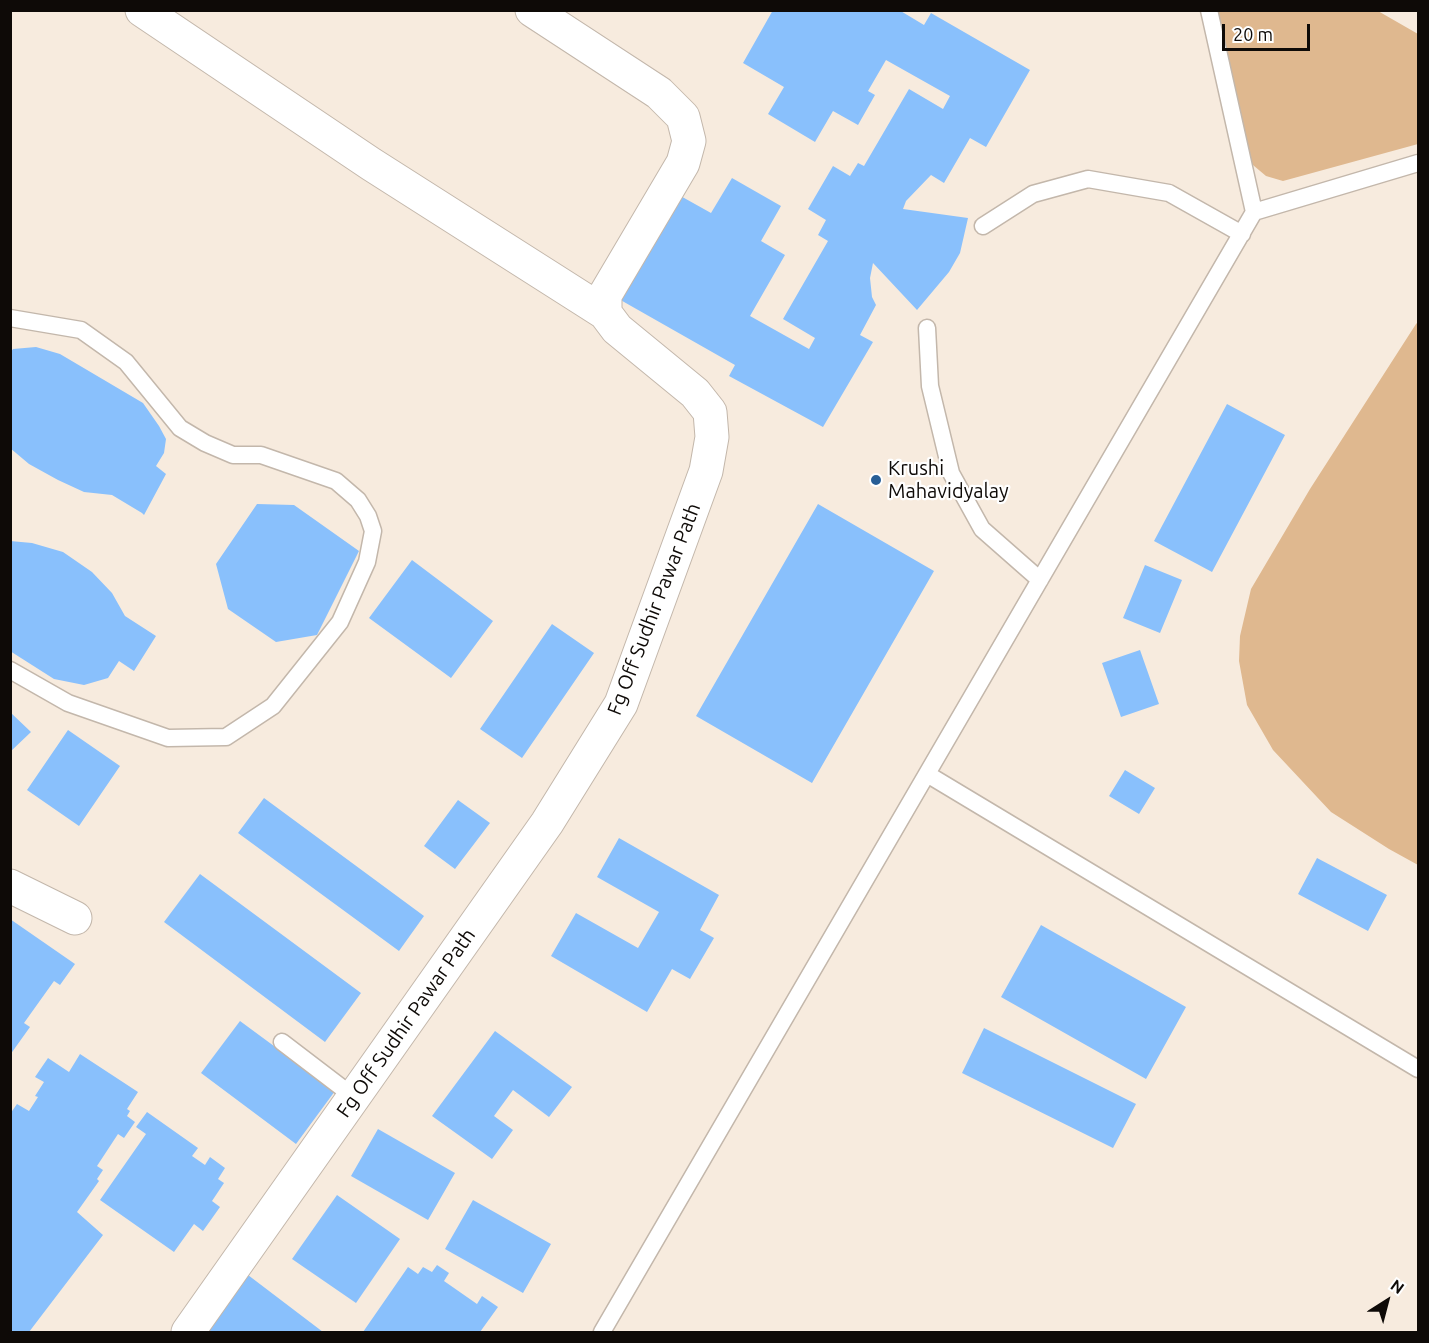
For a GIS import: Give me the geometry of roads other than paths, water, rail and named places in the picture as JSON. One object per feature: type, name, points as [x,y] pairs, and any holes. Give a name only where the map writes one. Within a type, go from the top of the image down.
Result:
[{"type":"street","points":[[142,10],[381,171],[605,313]]},
{"type":"street","points":[[532,10],[658,93],[684,117],[689,141],[683,163],[605,295],[605,313]]},
{"type":"street","name":"Fg Off Sudhir Pawar Path","points":[[188,1332],[547,823],[621,704],[706,471],[712,437],[710,412],[695,393],[617,329],[605,313]]},
{"type":"street","points":[[10,886],[75,918]]},
{"type":"lane","points":[[602,1332],[1254,212],[1209,10]]},
{"type":"lane","points":[[1254,212],[1419,163]]},
{"type":"lane","points":[[983,226],[1033,194],[1088,179],[1169,193],[1242,234]]},
{"type":"lane","points":[[10,318],[81,330],[126,362],[180,428],[232,455],[261,454],[336,481],[358,500],[368,516],[373,531],[367,562],[340,622],[273,706],[226,737],[168,738],[68,703],[10,670]]},
{"type":"lane","points":[[927,328],[930,386],[951,473],[982,529],[1040,580]]},
{"type":"lane","points":[[927,774],[1419,1069]]},
{"type":"lane","points":[[282,1042],[354,1097]]},
{"type":"place","name":"Krushi Mahavidyalay","points":[[876,480]]}]
